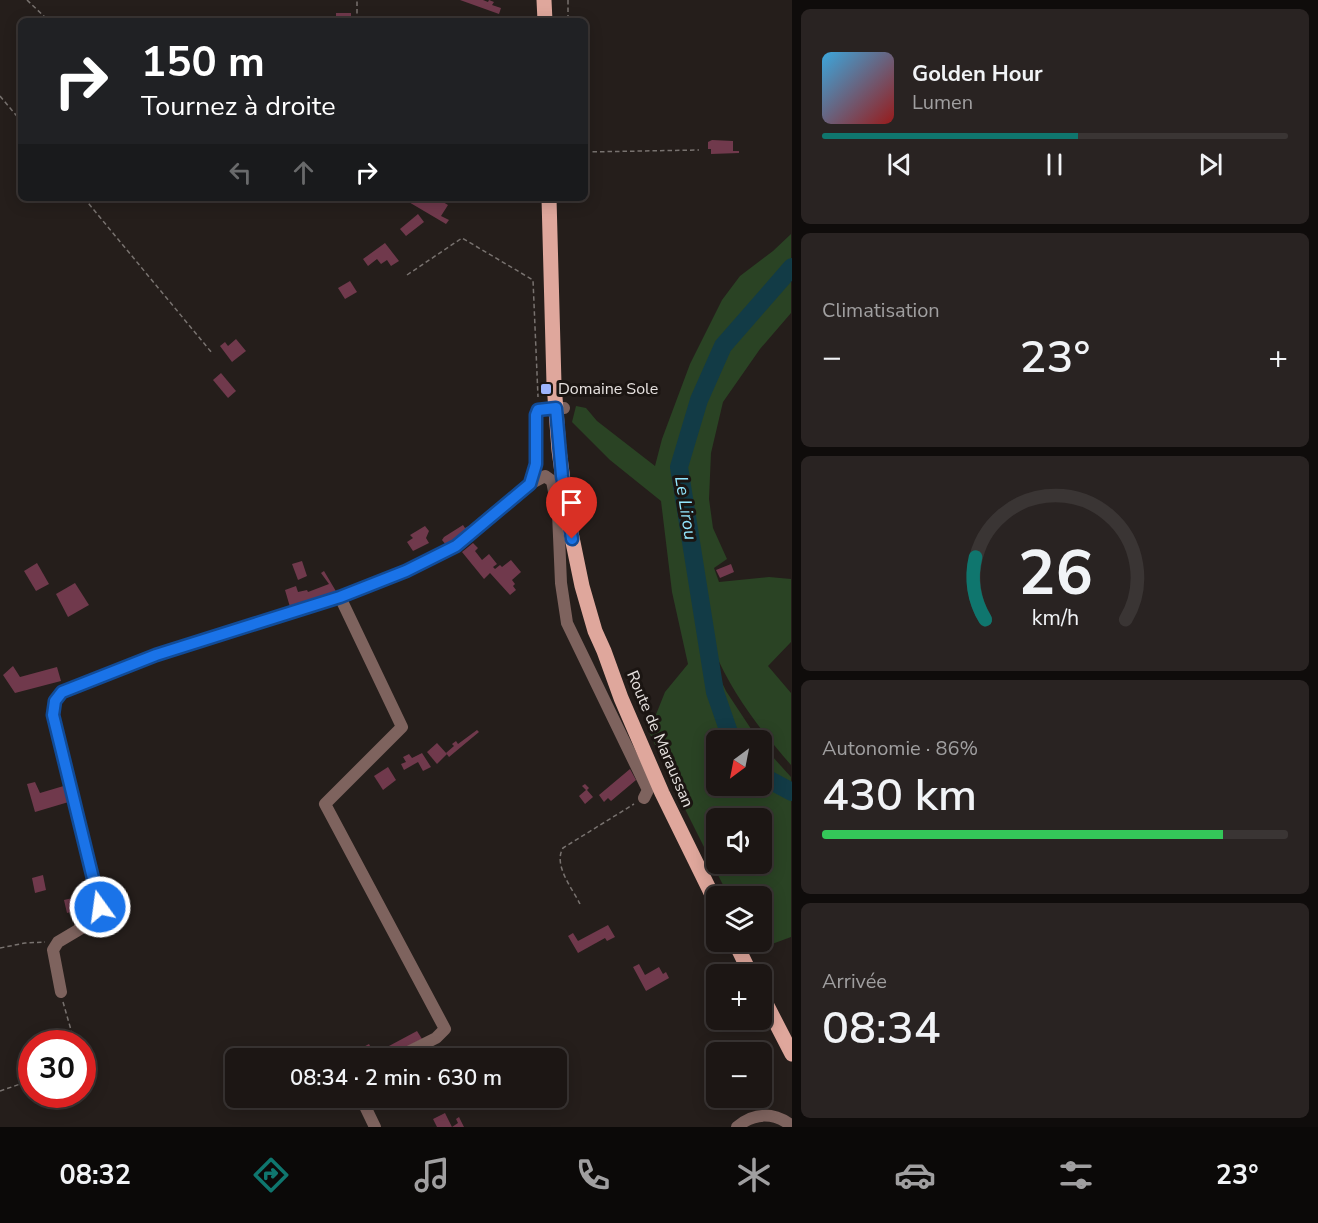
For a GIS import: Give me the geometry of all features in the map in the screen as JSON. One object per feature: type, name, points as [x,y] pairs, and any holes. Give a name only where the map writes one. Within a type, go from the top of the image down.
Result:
[{"type":"main road","points":[[544,0],[545,18]]},
{"type":"main road","points":[[550,0],[550,18]]},
{"type":"main road","name":"Route de Maraussan","points":[[549,201],[560,408],[580,537],[604,651],[621,698],[662,793],[708,886]]},
{"type":"main road","name":"Route de Maraussan","points":[[554,201],[560,408]]},
{"type":"main road","points":[[772,1015],[792,1054]]},
{"type":"street","points":[[530,484],[536,464],[535,422],[538,410],[560,408]]},
{"type":"street","points":[[61,992],[53,950],[58,942],[95,920],[100,907],[53,715],[55,701],[62,692],[156,655],[340,597],[406,571],[456,546],[530,484],[545,476],[552,481],[558,513],[561,583],[567,623],[648,790],[644,798]]},
{"type":"street","points":[[340,597],[402,727],[325,804],[445,1029],[436,1038],[416,1048]]},
{"type":"street","points":[[366,1108],[375,1127]]},
{"type":"street","points":[[737,1127],[760,1115],[781,1118],[792,1126]]},
{"type":"path","points":[[27,0],[46,18]]},
{"type":"path","points":[[357,0],[357,18]]},
{"type":"path","points":[[568,0],[568,18]]},
{"type":"path","points":[[0,96],[18,117]]},
{"type":"path","points":[[588,152],[699,150]]},
{"type":"path","points":[[86,201],[212,353]]},
{"type":"path","points":[[407,275],[462,238],[533,280],[538,410]]},
{"type":"path","points":[[580,904],[559,864],[559,855],[563,848],[644,798]]},
{"type":"path","points":[[0,948],[25,943],[58,942]]},
{"type":"path","points":[[61,992],[71,1030]]},
{"type":"path","points":[[0,1091],[18,1085]]},
{"type":"green space","points":[[791,234],[791,313],[760,349],[723,402],[711,453],[709,499],[713,528],[727,559],[714,568],[719,582],[769,577],[791,579],[791,642],[768,666],[791,693],[791,765],[772,743],[772,730],[762,730],[748,710],[729,681],[714,650],[680,474],[676,475],[704,644],[726,691],[752,730],[706,730],[706,796],[772,796],[772,756],[791,777],[791,937],[772,944],[772,886],[724,886],[718,874],[772,874],[772,808],[706,808],[706,851],[649,732],[665,692],[688,664],[672,592],[661,501],[610,460],[572,422],[576,406],[586,408],[597,421],[655,466],[662,439],[690,364],[722,300],[740,276]]},
{"type":"building","points":[[460,0],[488,2],[489,0],[494,2],[492,5],[501,8],[499,14]]},
{"type":"building","points":[[336,13],[351,13],[351,18],[336,18]]},
{"type":"building","points":[[712,140],[733,141],[733,151],[739,151],[739,153],[711,154],[708,142]]},
{"type":"building","points":[[407,201],[443,201],[448,205],[441,216],[449,220],[446,224]]},
{"type":"building","points":[[418,214],[424,222],[406,236],[400,229]]},
{"type":"building","points":[[385,243],[399,261],[391,266],[387,260],[381,264],[377,259],[368,266],[363,259]]},
{"type":"building","points":[[350,281],[357,292],[345,299],[338,288]]},
{"type":"building","points":[[236,339],[246,351],[232,362],[220,346],[225,342],[228,346]]},
{"type":"building","points":[[221,373],[236,391],[228,398],[213,380]]},
{"type":"building","points":[[463,525],[471,529],[446,545],[442,540],[444,537]]},
{"type":"building","points":[[425,526],[429,531],[426,538],[429,543],[413,551],[407,542],[413,538],[410,535]]},
{"type":"building","points":[[473,543],[478,548],[475,551],[482,560],[489,554],[497,564],[493,567],[495,569],[511,560],[521,572],[512,580],[516,590],[510,595],[490,573],[484,579],[462,552]]},
{"type":"building","points":[[302,561],[307,576],[298,580],[292,564]]},
{"type":"building","points":[[37,563],[49,584],[36,591],[24,571]]},
{"type":"building","points":[[731,564],[734,572],[720,578],[716,570]]},
{"type":"building","points":[[324,571],[337,593],[290,607],[285,590],[296,586],[298,592],[307,590],[308,592],[329,584],[321,573]]},
{"type":"building","points":[[75,583],[89,605],[68,617],[56,594]]},
{"type":"building","points":[[13,666],[20,677],[57,667],[61,681],[15,693],[3,675]]},
{"type":"building","points":[[477,730],[479,732],[449,757],[446,753],[454,746],[452,744],[456,741],[458,744]]},
{"type":"building","points":[[437,743],[447,754],[437,764],[427,752]]},
{"type":"building","points":[[422,753],[431,767],[423,771],[418,762],[404,770],[401,764],[406,762],[403,757],[409,754],[412,758]]},
{"type":"building","points":[[388,767],[396,780],[383,790],[374,776]]},
{"type":"building","points":[[630,769],[636,780],[611,801],[608,798],[604,802],[599,795]]},
{"type":"building","points":[[35,782],[40,793],[67,785],[72,801],[35,812],[27,784]]},
{"type":"building","points":[[585,784],[593,797],[585,804],[579,796],[586,790],[582,786]]},
{"type":"building","points":[[43,875],[46,890],[35,893],[32,878]]},
{"type":"building","points":[[89,894],[90,898],[95,897],[97,905],[67,913],[64,900]]},
{"type":"building","points":[[608,925],[615,937],[607,941],[605,938],[578,953],[568,936],[573,933],[578,941]]},
{"type":"building","points":[[639,964],[645,975],[659,967],[663,974],[666,972],[669,978],[646,991],[633,967]]},
{"type":"building","points":[[417,1031],[422,1039],[405,1048],[385,1048]]},
{"type":"building","points":[[445,1113],[452,1127],[437,1127],[433,1119]]},
{"type":"building","points":[[459,1117],[464,1127],[452,1127],[458,1123],[456,1119]]},
{"type":"waterway","name":"Le Lirou","points":[[728,730],[715,692],[679,467],[699,400],[723,346],[792,267]]},
{"type":"waterway","name":"Le Lirou","points":[[772,781],[792,792]]},
{"type":"place","name":"Domaine Sole","points":[[546,389]]},
{"type":"route","points":[[100,907],[53,715],[55,701],[62,692],[156,655],[340,597],[406,571],[456,546],[530,484],[536,464],[536,415],[538,410],[544,408],[556,408],[562,476],[572,539]]}]
